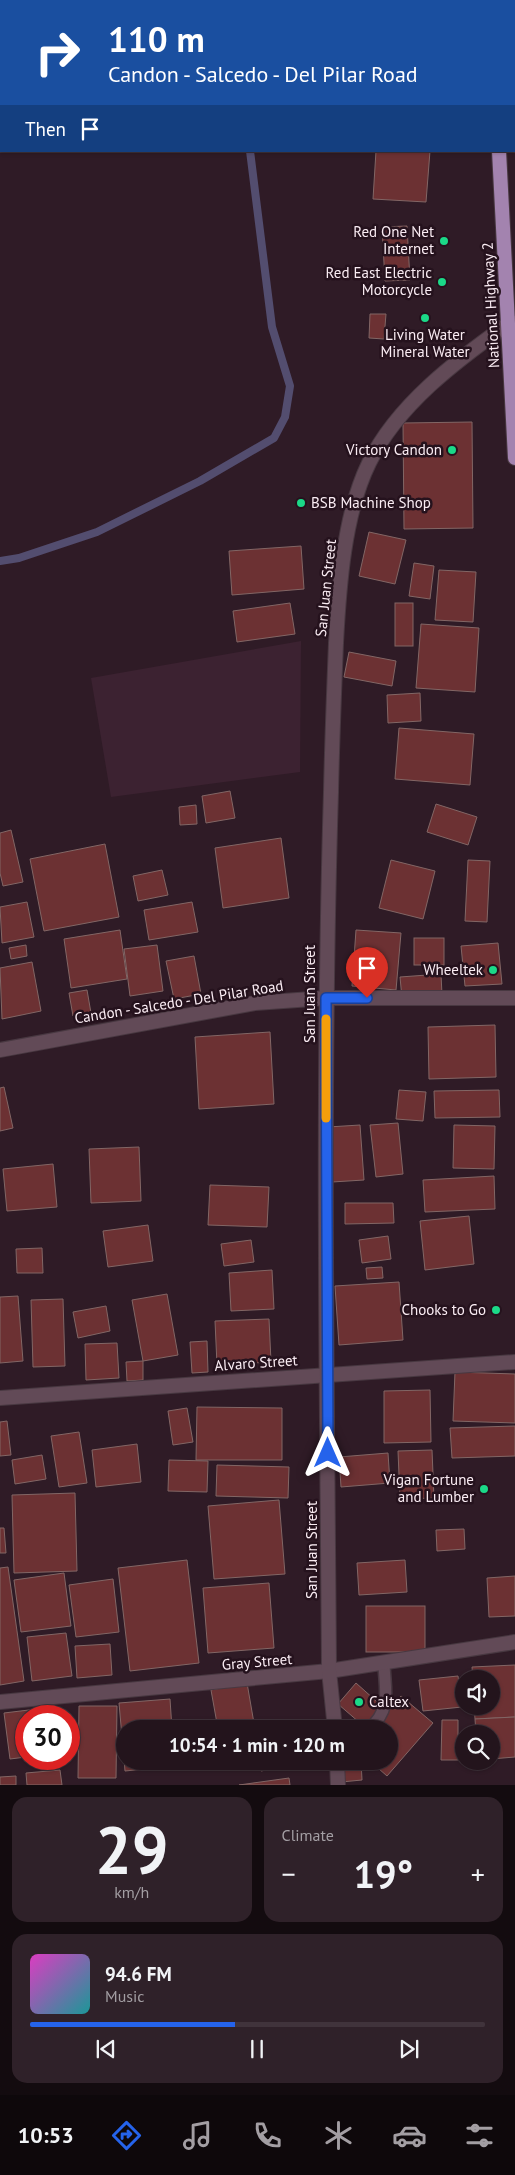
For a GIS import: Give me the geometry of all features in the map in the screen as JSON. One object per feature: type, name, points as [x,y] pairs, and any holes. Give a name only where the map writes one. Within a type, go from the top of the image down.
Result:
[{"type":"main road","name":"National Highway 2","points":[[499,152],[512,323],[515,458]]},
{"type":"street","name":"San Juan Street","points":[[334,1720],[329,1671],[326,998],[334,687],[339,587],[350,520],[368,465],[385,435],[443,372],[512,323]]},
{"type":"street","name":"Candon - Salcedo - Del Pilar Road","points":[[0,1050],[255,1003],[326,998],[515,998]]},
{"type":"street","name":"Alvaro Street","points":[[0,1398],[515,1362]]},
{"type":"street","name":"Gray Street","points":[[0,1702],[329,1671],[384,1664],[515,1642]]},
{"type":"street","points":[[337,1770],[338,1785]]},
{"type":"lane","points":[[378,1720],[386,1708],[384,1664]]},
{"type":"shaded area","points":[[301,641],[300,772],[111,797],[91,678]]},
{"type":"building","points":[[376,152],[430,152],[426,202],[373,199]]},
{"type":"building","points":[[407,226],[410,280],[385,281],[382,227]]},
{"type":"building","points":[[370,314],[386,314],[384,339],[369,338]]},
{"type":"building","points":[[472,422],[473,528],[404,529],[403,423]]},
{"type":"building","points":[[369,532],[406,540],[395,584],[359,576]]},
{"type":"building","points":[[301,546],[304,589],[232,595],[229,551]]},
{"type":"building","points":[[414,563],[434,566],[430,599],[409,596]]},
{"type":"building","points":[[439,570],[476,572],[473,622],[435,620]]},
{"type":"building","points":[[290,603],[295,634],[237,642],[233,611]]},
{"type":"building","points":[[395,603],[413,603],[413,646],[395,646]]},
{"type":"building","points":[[421,624],[479,628],[475,692],[416,688]]},
{"type":"building","points":[[349,652],[396,661],[392,686],[344,677]]},
{"type":"building","points":[[420,693],[421,721],[388,723],[387,695]]},
{"type":"building","points":[[399,728],[474,734],[470,785],[395,779]]},
{"type":"building","points":[[230,791],[235,818],[206,823],[202,796]]},
{"type":"building","points":[[436,804],[477,817],[468,845],[427,832]]},
{"type":"building","points":[[196,805],[197,824],[180,825],[179,807]]},
{"type":"building","points":[[11,830],[23,882],[3,886],[0,873],[0,833]]},
{"type":"building","points":[[281,838],[289,898],[223,908],[215,848]]},
{"type":"building","points":[[105,844],[119,917],[44,931],[30,859]]},
{"type":"building","points":[[391,860],[435,871],[423,919],[379,908]]},
{"type":"building","points":[[468,860],[490,861],[487,922],[465,921]]},
{"type":"building","points":[[162,870],[168,895],[138,901],[133,876]]},
{"type":"building","points":[[27,902],[34,937],[2,943],[0,907]]},
{"type":"building","points":[[192,902],[198,932],[149,940],[144,910]]},
{"type":"building","points":[[120,930],[127,979],[71,988],[64,939]]},
{"type":"building","points":[[356,930],[401,933],[396,990],[352,986]]},
{"type":"building","points":[[414,938],[444,938],[444,965],[414,965]]},
{"type":"building","points":[[498,943],[502,984],[465,986],[461,946]]},
{"type":"building","points":[[26,945],[27,956],[11,959],[9,948]]},
{"type":"building","points":[[157,945],[163,991],[130,996],[124,949]]},
{"type":"building","points":[[194,956],[201,994],[174,999],[166,961]]},
{"type":"building","points":[[32,962],[41,1011],[2,1019],[0,968]]},
{"type":"building","points":[[441,974],[442,995],[402,998],[400,977]]},
{"type":"building","points":[[87,990],[91,1013],[73,1016],[69,993]]},
{"type":"building","points":[[495,1025],[496,1077],[429,1079],[428,1027]]},
{"type":"building","points":[[270,1032],[274,1104],[199,1109],[195,1037]]},
{"type":"building","points":[[4,1087],[13,1128],[0,1131],[0,1088]]},
{"type":"building","points":[[399,1090],[426,1092],[423,1121],[396,1119]]},
{"type":"building","points":[[499,1090],[500,1117],[435,1118],[434,1091]]},
{"type":"building","points":[[398,1123],[403,1174],[376,1177],[370,1125]]},
{"type":"building","points":[[360,1125],[364,1180],[332,1182],[328,1127]]},
{"type":"building","points":[[454,1125],[495,1126],[494,1169],[453,1168]]},
{"type":"building","points":[[139,1147],[141,1201],[91,1203],[89,1149]]},
{"type":"building","points":[[53,1164],[57,1207],[7,1211],[3,1169]]},
{"type":"building","points":[[494,1176],[495,1209],[425,1212],[423,1180]]},
{"type":"building","points":[[210,1185],[269,1187],[267,1227],[208,1225]]},
{"type":"building","points":[[345,1203],[393,1203],[394,1223],[345,1224]]},
{"type":"building","points":[[469,1216],[474,1264],[425,1270],[420,1221]]},
{"type":"building","points":[[148,1225],[153,1261],[108,1267],[103,1231]]},
{"type":"building","points":[[388,1236],[391,1259],[362,1263],[359,1240]]},
{"type":"building","points":[[251,1240],[254,1262],[224,1266],[221,1244]]},
{"type":"building","points":[[42,1248],[43,1273],[17,1273],[16,1249]]},
{"type":"building","points":[[382,1267],[383,1278],[367,1279],[366,1268]]},
{"type":"building","points":[[272,1270],[274,1309],[231,1311],[229,1273]]},
{"type":"building","points":[[399,1282],[403,1340],[339,1345],[335,1286]]},
{"type":"building","points":[[167,1294],[178,1355],[143,1361],[132,1300]]},
{"type":"building","points":[[18,1296],[23,1361],[0,1363],[0,1297]]},
{"type":"building","points":[[63,1299],[65,1366],[33,1367],[31,1300]]},
{"type":"building","points":[[106,1306],[110,1331],[78,1338],[73,1312]]},
{"type":"building","points":[[269,1319],[271,1362],[217,1365],[215,1321]]},
{"type":"building","points":[[207,1341],[208,1372],[192,1373],[190,1342]]},
{"type":"building","points":[[117,1343],[119,1378],[86,1380],[85,1344]]},
{"type":"building","points":[[143,1361],[143,1380],[127,1381],[126,1362]]},
{"type":"building","points":[[455,1372],[515,1374],[515,1423],[453,1421]]},
{"type":"building","points":[[430,1390],[431,1442],[384,1443],[384,1391]]},
{"type":"building","points":[[197,1407],[282,1408],[282,1460],[196,1460]]},
{"type":"building","points":[[187,1408],[193,1442],[173,1445],[168,1411]]},
{"type":"building","points":[[7,1421],[11,1455],[0,1456],[0,1422]]},
{"type":"building","points":[[515,1426],[515,1456],[452,1458],[450,1428]]},
{"type":"building","points":[[79,1432],[87,1483],[59,1487],[51,1436]]},
{"type":"building","points":[[137,1444],[141,1482],[96,1487],[92,1450]]},
{"type":"building","points":[[432,1450],[434,1498],[400,1499],[398,1451]]},
{"type":"building","points":[[388,1453],[390,1483],[341,1487],[339,1457]]},
{"type":"building","points":[[42,1455],[46,1479],[15,1484],[12,1460]]},
{"type":"building","points":[[169,1460],[208,1461],[207,1492],[168,1491]]},
{"type":"building","points":[[217,1465],[289,1467],[288,1498],[216,1496]]},
{"type":"building","points":[[75,1493],[77,1571],[14,1573],[12,1495]]},
{"type":"building","points":[[279,1500],[285,1574],[214,1579],[208,1506]]},
{"type":"building","points":[[0,1528],[4,1528],[6,1553],[0,1553]]},
{"type":"building","points":[[464,1529],[465,1549],[437,1551],[436,1530]]},
{"type":"building","points":[[187,1560],[199,1663],[130,1671],[118,1568]]},
{"type":"building","points":[[405,1560],[407,1592],[359,1595],[357,1563]]},
{"type":"building","points":[[8,1567],[24,1681],[0,1685],[0,1568]]},
{"type":"building","points":[[64,1573],[71,1626],[21,1632],[14,1580]]},
{"type":"building","points":[[515,1576],[515,1616],[489,1617],[487,1578]]},
{"type":"building","points":[[113,1579],[119,1632],[76,1637],[69,1585]]},
{"type":"building","points":[[269,1583],[274,1648],[208,1653],[203,1588]]},
{"type":"building","points":[[366,1606],[425,1606],[425,1652],[366,1652]]},
{"type":"building","points":[[66,1633],[72,1676],[32,1681],[27,1637]]},
{"type":"building","points":[[110,1644],[112,1675],[77,1678],[75,1646]]},
{"type":"building","points":[[515,1665],[515,1717],[475,1719],[475,1715],[500,1715],[500,1670],[472,1670],[472,1667]]},
{"type":"building","points":[[455,1676],[455,1708],[423,1711],[419,1680]]},
{"type":"building","points":[[247,1683],[253,1720],[216,1720],[211,1690]]},
{"type":"building","points":[[356,1683],[384,1708],[374,1720],[357,1720],[338,1704]]},
{"type":"building","points":[[401,1696],[433,1723],[398,1763],[398,1720],[380,1720]]},
{"type":"building","points":[[170,1699],[171,1720],[120,1720],[119,1703]]},
{"type":"building","points":[[80,1706],[117,1706],[116,1778],[78,1778],[78,1770],[80,1770]]},
{"type":"building","points":[[15,1712],[15,1758],[10,1759],[4,1713]]},
{"type":"building","points":[[515,1717],[515,1757],[500,1758],[500,1725],[475,1725],[475,1719]]},
{"type":"building","points":[[442,1720],[458,1720],[458,1725],[455,1725],[455,1760],[441,1760]]},
{"type":"building","points":[[60,1770],[62,1785],[27,1785],[26,1773]]},
{"type":"building","points":[[340,1770],[361,1770],[362,1780],[341,1782]]},
{"type":"building","points":[[380,1770],[392,1770],[387,1776]]},
{"type":"building","points":[[16,1776],[16,1785],[0,1785],[0,1777]]},
{"type":"building","points":[[289,1778],[290,1785],[239,1785]]},
{"type":"waterway","points":[[0,561],[19,558],[97,532],[200,481],[274,438],[285,417],[290,386],[272,327],[250,152]]},
{"type":"slow traffic","points":[[326,1019],[326,1118]]},
{"type":"place","name":"Red One Net Internet","points":[[444,241]]},
{"type":"place","name":"Red East Electric Motorcycle","points":[[442,282]]},
{"type":"place","name":"Living Water Mineral Water","points":[[425,318]]},
{"type":"place","name":"Victory Candon","points":[[452,450]]},
{"type":"place","name":"BSB Machine Shop","points":[[301,503]]},
{"type":"place","name":"Wheeltek","points":[[493,970]]},
{"type":"place","name":"Chooks to Go","points":[[496,1310]]},
{"type":"place","name":"Vigan Fortune and Lumber","points":[[484,1489]]},
{"type":"place","name":"Caltex","points":[[359,1702]]},
{"type":"route","points":[[328,1453],[326,998],[367,998]]}]
